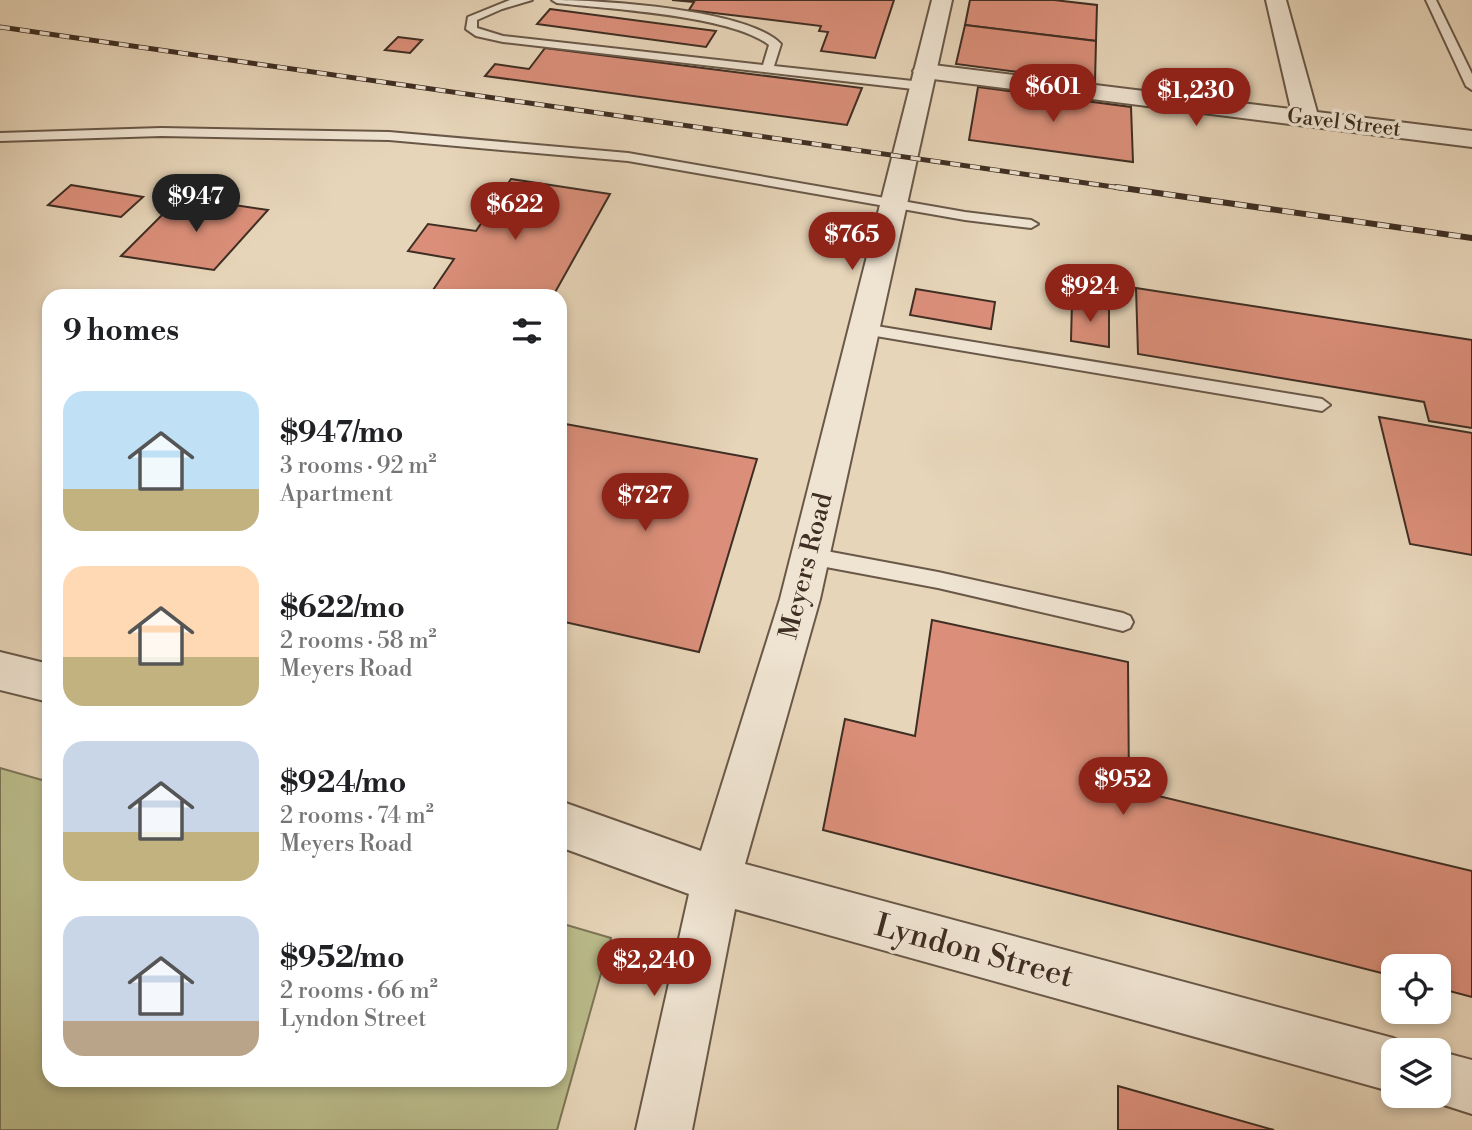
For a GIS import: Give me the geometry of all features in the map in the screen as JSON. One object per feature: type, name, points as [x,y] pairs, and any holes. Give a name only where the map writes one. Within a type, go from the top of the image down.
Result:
[{"type":"street","name":"Meyers Road","points":[[664,1130],[716,880],[800,599],[942,0]]},
{"type":"street","points":[[1276,0],[1306,118]]},
{"type":"street","name":"Gavel Street","points":[[923,79],[1306,118],[1472,139]]},
{"type":"street","points":[[0,671],[42,681]]},
{"type":"street","name":"Lyndon Street","points":[[567,827],[716,880],[1381,1062]]},
{"type":"street","points":[[1451,1081],[1472,1087]]},
{"type":"lane","points":[[527,0],[507,2],[487,10],[472,19],[471,29],[503,39],[768,67],[923,79]]},
{"type":"lane","points":[[557,0],[686,16],[755,30],[771,37],[775,44],[768,67]]},
{"type":"lane","points":[[1430,0],[1472,86]]},
{"type":"lane","points":[[0,137],[161,132],[389,136],[628,157],[965,216],[1031,224]]},
{"type":"lane","points":[[864,329],[1322,405]]},
{"type":"lane","points":[[810,556],[939,580],[1123,622]]},
{"type":"green space","points":[[0,768],[42,780],[42,1087],[567,1087],[567,925],[611,938],[557,1130],[0,1130]]},
{"type":"building","points":[[672,0],[894,0],[875,58],[821,51],[828,32],[819,31],[821,26],[689,10],[694,2]]},
{"type":"building","points":[[970,0],[1054,0],[1097,5],[1096,41],[965,25]]},
{"type":"building","points":[[550,9],[716,31],[706,47],[537,24]]},
{"type":"building","points":[[965,25],[1096,41],[1095,82],[956,64]]},
{"type":"building","points":[[398,37],[422,40],[410,53],[385,50]]},
{"type":"building","points":[[545,48],[862,88],[847,125],[485,76],[495,64],[529,69]]},
{"type":"building","points":[[978,87],[1131,107],[1133,162],[969,140]]},
{"type":"building","points":[[511,179],[610,194],[557,289],[434,289],[454,259],[408,251],[428,224],[476,231]]},
{"type":"building","points":[[71,185],[143,197],[121,217],[48,205]]},
{"type":"building","points":[[180,197],[268,210],[214,270],[121,256]]},
{"type":"building","points":[[1136,288],[1472,340],[1472,428],[1429,421],[1424,402],[1138,354]]},
{"type":"building","points":[[916,289],[995,302],[991,329],[910,315]]},
{"type":"building","points":[[1072,301],[1109,307],[1109,347],[1071,341]]},
{"type":"building","points":[[1379,417],[1472,433],[1472,555],[1410,544]]},
{"type":"building","points":[[567,424],[757,459],[699,652],[567,623]]},
{"type":"building","points":[[932,620],[1128,662],[1129,789],[1472,871],[1472,997],[1451,991],[1451,954],[1381,954],[1381,973],[823,830],[845,719],[915,736]]},
{"type":"building","points":[[1118,1086],[1274,1130],[1118,1130]]},
{"type":"railway","points":[[0,27],[1128,189]]},
{"type":"railway","points":[[1116,187],[1472,238]]}]
